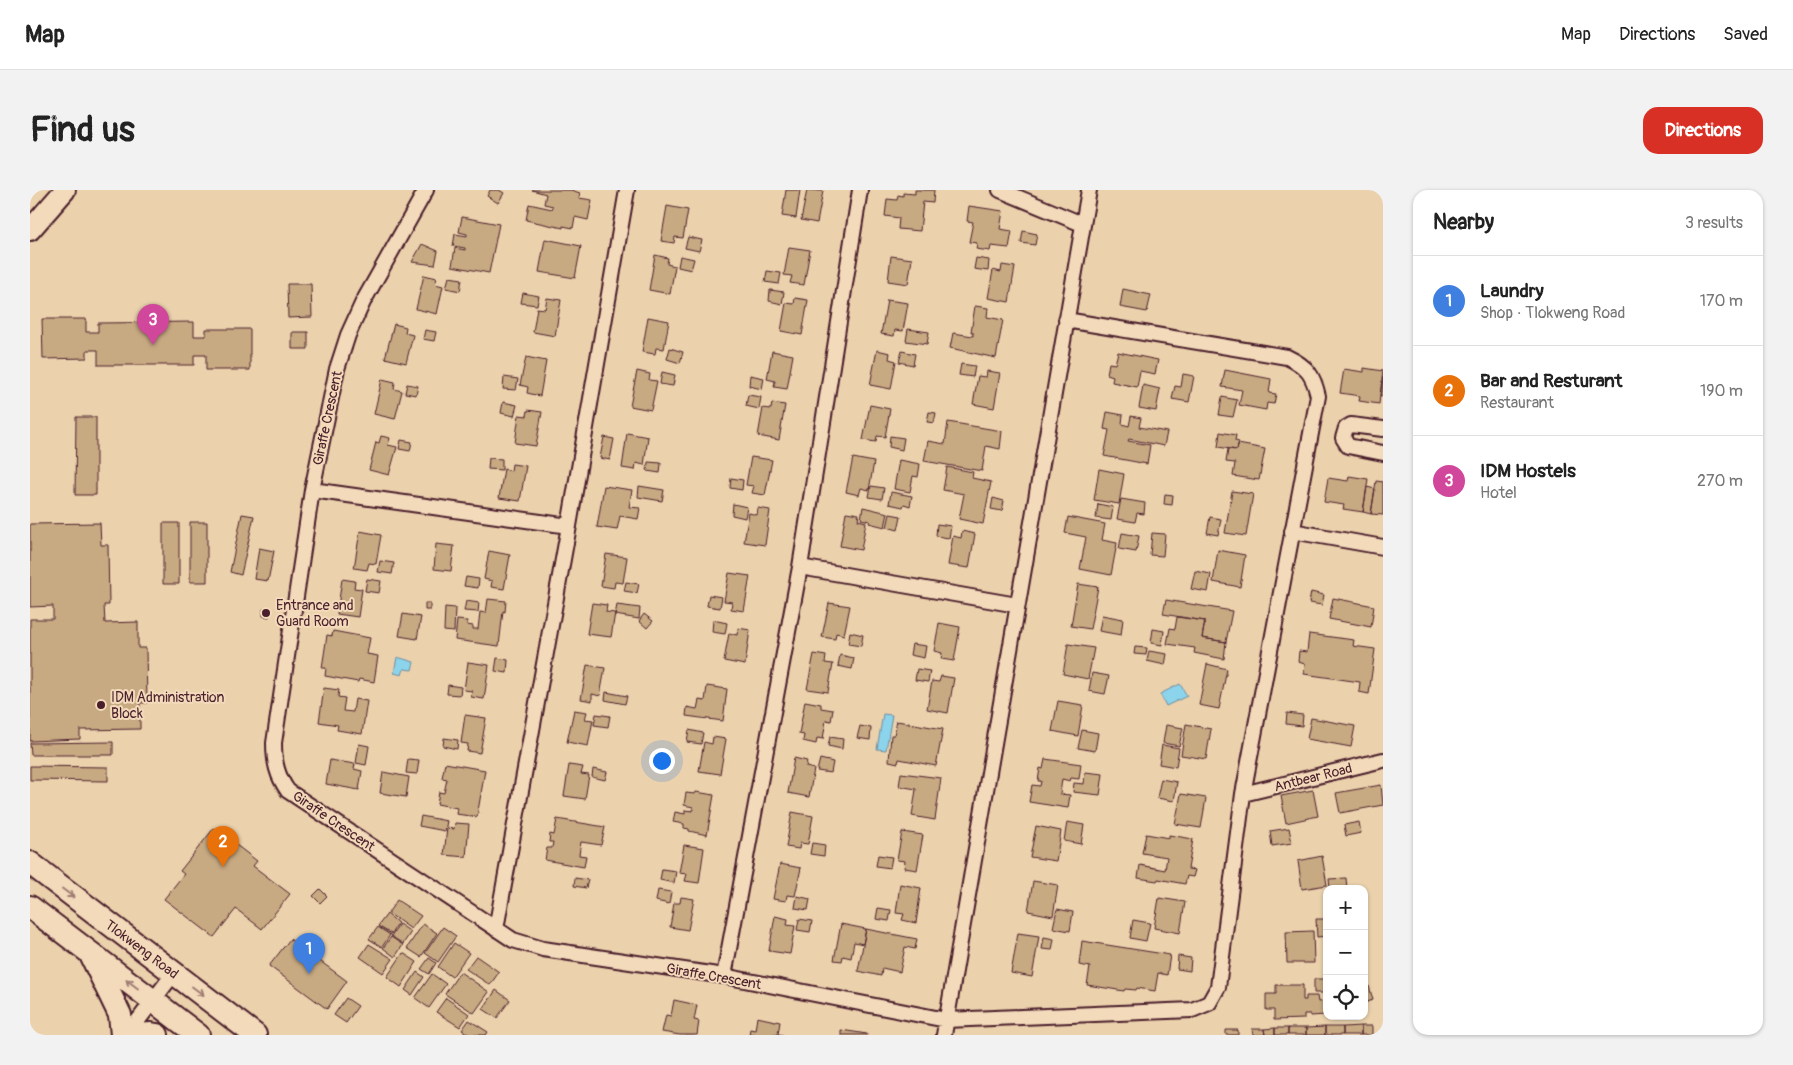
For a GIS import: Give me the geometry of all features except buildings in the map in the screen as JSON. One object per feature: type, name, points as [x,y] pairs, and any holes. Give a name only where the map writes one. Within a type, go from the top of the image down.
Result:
[{"type":"main road","points":[[30,230],[64,190]]},
{"type":"main road","name":"Tlokweng Road","points":[[30,863],[255,1035]]},
{"type":"main road","points":[[30,907],[198,1035]]},
{"type":"main road","points":[[90,953],[120,1015],[122,1035]]},
{"type":"main road","points":[[139,1035],[157,1035]]},
{"type":"street","name":"Giraffe Crescent","points":[[426,190],[363,302],[348,335],[337,369],[312,490],[274,743],[276,768],[280,780],[288,791],[513,940],[543,949],[724,976],[946,1020],[1192,1010],[1209,1003],[1218,987],[1243,794],[1318,396],[1310,372],[1299,363],[1287,357],[1066,320]]},
{"type":"street","points":[[496,929],[569,526],[626,190]]},
{"type":"street","points":[[724,976],[800,567],[860,190]]},
{"type":"street","points":[[1000,190],[1082,224]]},
{"type":"street","points":[[944,1035],[1089,190]]},
{"type":"street","points":[[1383,429],[1351,425],[1346,428],[1343,438],[1348,446],[1383,453]]},
{"type":"street","points":[[312,490],[569,526]]},
{"type":"street","points":[[1292,531],[1383,547]]},
{"type":"street","points":[[800,567],[1017,605]]},
{"type":"street","name":"Antbear Road","points":[[1243,794],[1383,760]]},
{"type":"street","points":[[127,1035],[174,973]]},
{"type":"water","points":[[397,657],[414,662],[412,670],[404,669],[402,675],[394,673]]},
{"type":"water","points":[[1180,684],[1187,696],[1166,706],[1160,694]]},
{"type":"water","points":[[883,714],[892,715],[886,750],[877,749]]},
{"type":"place","name":"IDM Hostels","points":[[153,345]]},
{"type":"place","name":"Entrance and Guard Room","points":[[266,613]]},
{"type":"place","name":"IDM Administration Block","points":[[101,705]]},
{"type":"place","name":"Bar and Resturant","points":[[223,867]]},
{"type":"place","name":"Laundry","points":[[309,974]]}]
